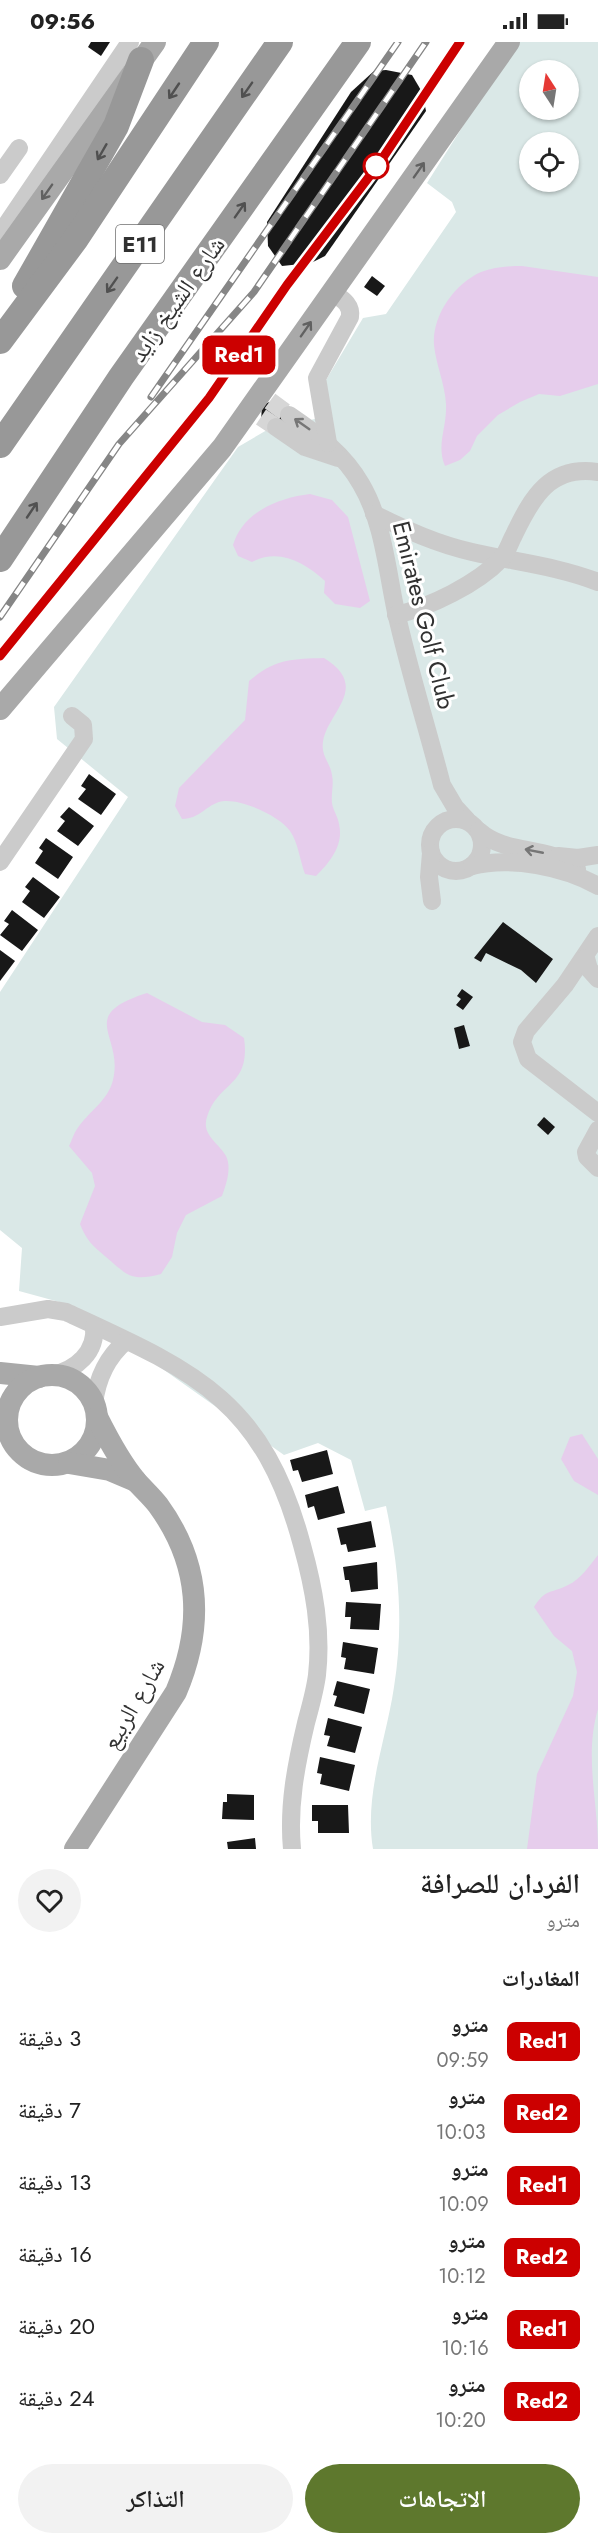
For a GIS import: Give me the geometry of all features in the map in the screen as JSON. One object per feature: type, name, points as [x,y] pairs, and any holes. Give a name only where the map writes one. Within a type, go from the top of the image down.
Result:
[{"type":"highway","points":[[0,341],[69,248],[206,42]]},
{"type":"highway","name":"E11","points":[[0,445],[280,42]]},
{"type":"highway","name":"شارع الشيخ زايد","points":[[0,559],[121,378],[358,42]]},
{"type":"highway","points":[[0,336],[19,296],[116,126],[133,87],[142,48]]},
{"type":"main road","points":[[0,709],[180,501],[268,411],[332,292],[508,42]]},
{"type":"main road","points":[[0,259],[142,48]]},
{"type":"main road","points":[[0,1373],[45,1376],[78,1383],[96,1411],[96,1432],[90,1445],[69,1463],[54,1466],[39,1464],[25,1457],[15,1446],[8,1433],[3,1410],[16,1392],[45,1376]]},
{"type":"main road","name":"شارع الربيع","points":[[75,1849],[176,1692],[187,1666],[193,1638],[195,1609],[192,1580],[184,1552],[167,1518],[136,1481],[96,1411]]},
{"type":"main road","name":"شارع الربيع","points":[[69,1463],[110,1470],[136,1481]]},
{"type":"street","points":[[0,234],[142,48]]},
{"type":"street","points":[[0,175],[19,148]]},
{"type":"street","points":[[328,443],[317,378],[350,317],[351,310],[347,303],[332,292]]},
{"type":"street","name":"Emirates Golf Club","points":[[268,411],[328,443],[366,492],[374,514],[396,615],[442,785]]},
{"type":"street","name":"Emirates Golf Club","points":[[268,411],[305,447],[330,454],[345,463]]},
{"type":"street","points":[[396,615],[433,603],[503,558],[528,504],[541,489],[569,473],[598,472]]},
{"type":"street","points":[[374,514],[430,540],[560,569],[598,582]]},
{"type":"street","points":[[0,862],[84,739],[83,725],[72,716]]},
{"type":"street","points":[[442,785],[455,807],[473,826],[497,843],[558,856],[578,858],[598,855]]},
{"type":"street","points":[[435,829],[449,819],[473,826],[483,846],[478,860],[442,884],[432,901],[429,877],[431,836],[441,810],[442,785]]},
{"type":"street","points":[[431,853],[441,867],[464,869],[494,862],[546,867],[593,882]]},
{"type":"street","points":[[558,856],[593,882]]},
{"type":"street","points":[[593,882],[598,866]]},
{"type":"street","points":[[598,936],[586,958],[526,1031],[522,1049],[528,1059],[598,1113]]},
{"type":"street","points":[[586,958],[589,969],[598,979]]},
{"type":"street","points":[[598,1130],[586,1152],[591,1162],[598,1168]]},
{"type":"street","points":[[0,1317],[57,1310],[193,1375],[217,1393],[238,1414],[273,1464],[296,1520],[314,1589],[320,1651],[317,1678],[294,1777],[291,1807],[292,1849]]},
{"type":"street","points":[[45,1376],[69,1369],[84,1358],[93,1343],[94,1326]]},
{"type":"street","points":[[96,1411],[102,1371],[112,1355],[126,1341]]},
{"type":"street","points":[[84,1358],[102,1371]]},
{"type":"shaded area","points":[[516,42],[598,42],[598,1849],[373,1849],[371,1808],[394,1687],[399,1641],[397,1574],[386,1506],[365,1511],[351,1460],[318,1443],[284,1455],[74,1306],[19,1291],[22,1248],[0,1230],[0,992],[128,797],[57,739],[54,707],[238,447],[267,430],[319,418],[326,380],[363,318],[386,314],[456,212],[452,202],[427,183]]},
{"type":"shaded area","points":[[522,266],[598,277],[598,384],[560,396],[539,394],[520,402],[498,415],[477,436],[470,451],[460,460],[445,466],[442,443],[446,404],[434,345],[434,334],[441,312],[454,293],[471,277],[491,269]]},
{"type":"shaded area","points":[[310,494],[332,500],[348,517],[370,601],[360,608],[335,604],[324,593],[325,581],[300,563],[272,556],[252,562],[238,556],[233,545],[238,533],[253,515],[274,503]]},
{"type":"shaded area","points":[[324,658],[339,670],[345,681],[345,692],[328,726],[323,750],[332,775],[332,803],[340,832],[335,853],[316,876],[305,874],[293,835],[285,825],[258,809],[236,802],[219,802],[194,817],[182,819],[175,806],[179,788],[245,720],[249,681],[275,664]]},
{"type":"shaded area","points":[[147,993],[202,1022],[225,1025],[244,1038],[245,1054],[243,1066],[238,1075],[212,1105],[206,1123],[206,1129],[228,1161],[228,1176],[222,1196],[186,1215],[177,1233],[172,1257],[161,1274],[136,1277],[119,1268],[94,1246],[85,1234],[80,1224],[95,1186],[92,1173],[69,1146],[77,1129],[107,1094],[113,1080],[115,1064],[107,1028],[108,1019],[113,1010],[125,1001]]},
{"type":"shaded area","points":[[582,1434],[598,1459],[598,1495],[574,1481],[561,1459],[570,1437]]},
{"type":"shaded area","points":[[598,1555],[598,1709],[592,1744],[592,1761],[598,1849],[527,1849],[537,1774],[573,1696],[577,1672],[572,1651],[554,1636],[534,1607],[546,1594],[577,1580]]},
{"type":"building","points":[[91,42],[110,42],[101,56],[88,47]]},
{"type":"building","points":[[386,70],[412,75],[422,92],[426,111],[325,256],[311,263],[282,266],[268,246],[267,222],[351,92],[374,71]]},
{"type":"building","points":[[372,276],[385,286],[377,296],[364,287]]},
{"type":"building","points":[[277,399],[290,408],[288,422],[273,429],[261,422],[262,405]]},
{"type":"building","points":[[89,774],[116,794],[101,815],[78,799],[86,789],[81,786]]},
{"type":"building","points":[[69,807],[94,826],[78,846],[57,831],[65,821],[60,817]]},
{"type":"building","points":[[46,838],[73,857],[58,879],[35,863],[43,851],[39,848]]},
{"type":"building","points":[[33,877],[60,897],[44,918],[22,902],[30,891],[25,887]]},
{"type":"building","points":[[12,910],[38,930],[22,951],[0,935],[9,924],[4,921]]},
{"type":"building","points":[[503,922],[553,959],[536,983],[521,970],[486,953],[481,962],[474,958]]},
{"type":"building","points":[[0,950],[15,961],[0,981]]},
{"type":"building","points":[[462,989],[473,997],[463,1010],[456,1005],[461,999],[457,996]]},
{"type":"building","points":[[464,1025],[470,1046],[459,1049],[454,1028]]},
{"type":"building","points":[[544,1117],[555,1127],[548,1135],[537,1125]]},
{"type":"building","points":[[327,1450],[333,1474],[302,1482],[298,1470],[293,1471],[290,1460]]},
{"type":"building","points":[[338,1486],[345,1513],[318,1520],[314,1506],[308,1508],[305,1495]]},
{"type":"building","points":[[371,1521],[376,1547],[348,1552],[346,1544],[341,1545],[337,1528]]},
{"type":"building","points":[[377,1562],[378,1589],[351,1592],[349,1580],[345,1580],[343,1567]]},
{"type":"building","points":[[346,1602],[381,1604],[379,1630],[350,1629],[351,1617],[345,1617]]},
{"type":"building","points":[[343,1642],[378,1648],[374,1674],[344,1669],[346,1658],[341,1657]]},
{"type":"building","points":[[337,1681],[370,1689],[364,1714],[334,1706],[337,1696],[333,1695]]},
{"type":"building","points":[[328,1718],[362,1727],[355,1753],[327,1746],[330,1736],[324,1735]]},
{"type":"building","points":[[320,1757],[355,1765],[349,1791],[320,1784],[322,1774],[317,1773]]},
{"type":"building","points":[[227,1794],[254,1795],[254,1820],[222,1819],[223,1802],[227,1802]]},
{"type":"building","points":[[312,1805],[348,1805],[349,1833],[318,1833],[318,1821],[312,1821]]},
{"type":"building","points":[[255,1838],[256,1849],[228,1849],[227,1842]]},
{"type":"tunnel","points":[[270,401],[289,415]]},
{"type":"tunnel","points":[[261,417],[276,427]]},
{"type":"railway","points":[[151,397],[398,42]]},
{"type":"railway","points":[[0,617],[119,444],[254,292],[426,42]]},
{"type":"railway","points":[[0,656],[209,398],[287,285],[378,165],[460,42]]},
{"type":"metro line","name":"Red1","points":[[0,656],[209,398],[287,285],[378,165],[460,42]]}]
